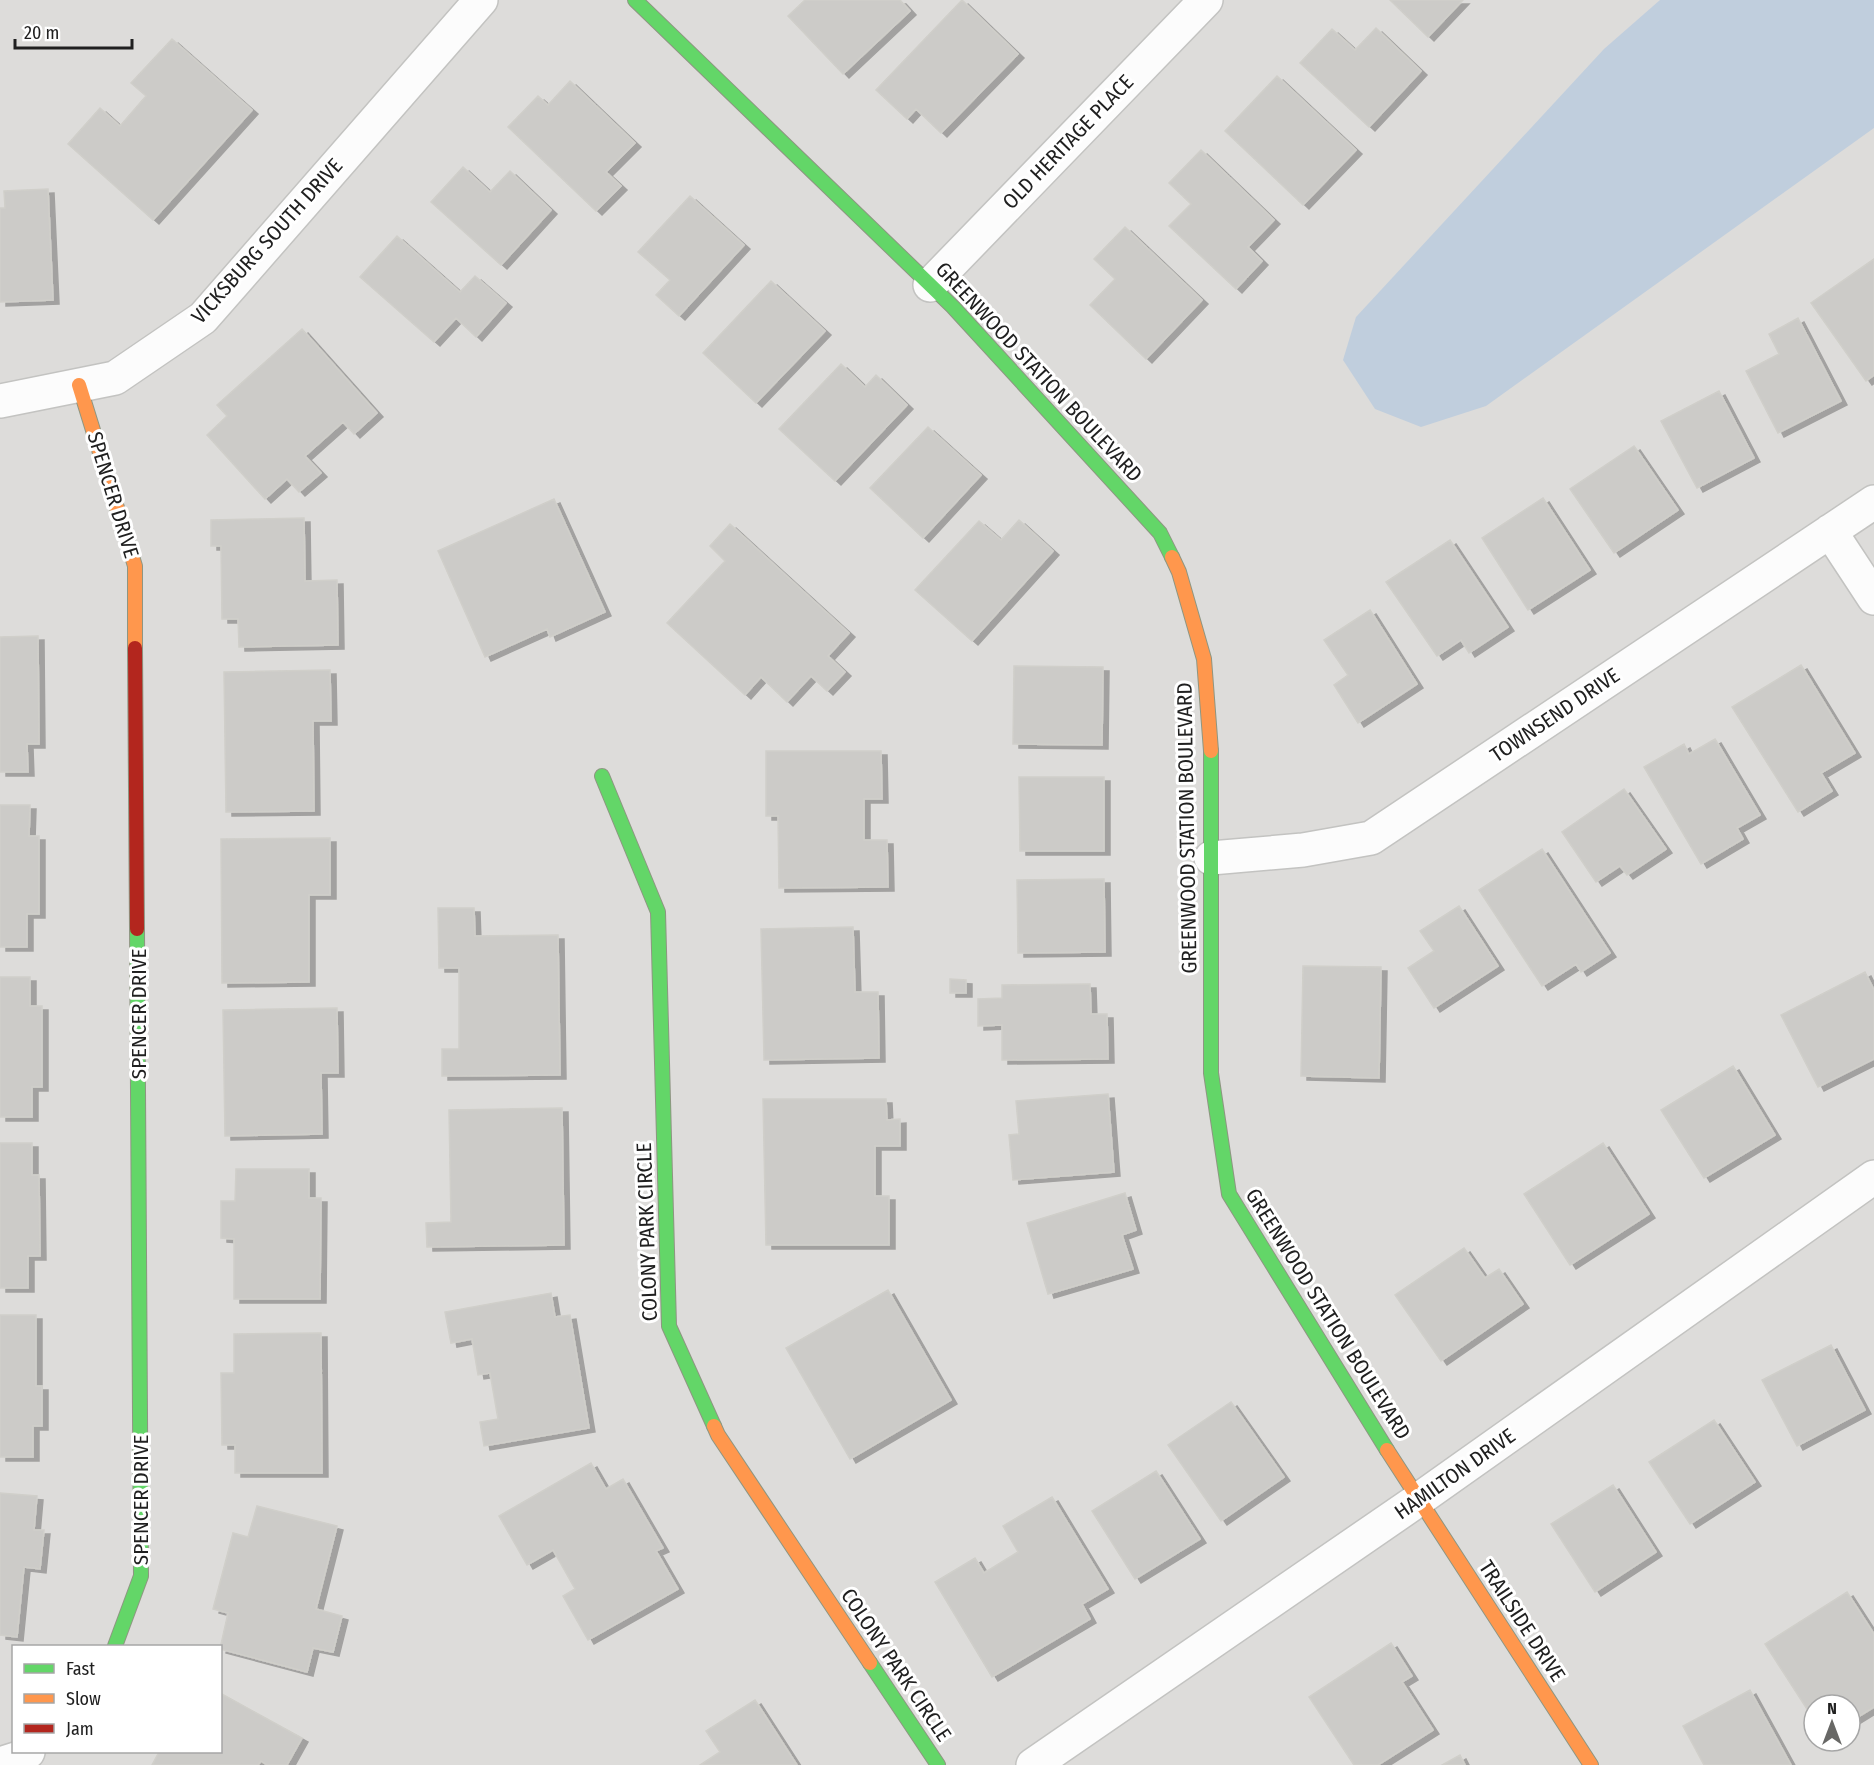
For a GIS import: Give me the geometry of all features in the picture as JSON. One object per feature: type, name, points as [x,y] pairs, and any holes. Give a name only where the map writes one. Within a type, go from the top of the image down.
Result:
[{"type":"street","name":"VICKSBURG SOUTH DRIVE","points":[[0,401],[115,378],[203,318],[481,0]]},
{"type":"street","name":"GREENWOOD STATION BOULEVARD","points":[[635,0],[954,307],[1160,533],[1179,572],[1204,658],[1211,746],[1211,1073],[1229,1194],[1418,1500]]},
{"type":"street","name":"OLD HERITAGE PLACE","points":[[930,285],[1206,0]]},
{"type":"street","name":"SPENCER DRIVE","points":[[79,385],[135,566],[141,1576],[116,1645]]},
{"type":"street","name":"TOWNSEND DRIVE","points":[[1211,858],[1304,850],[1371,838],[1874,502]]},
{"type":"street","points":[[1830,531],[1874,598]]},
{"type":"street","name":"COLONY PARK CIRCLE","points":[[602,776],[658,912],[669,1326],[718,1436],[938,1765]]},
{"type":"street","name":"HAMILTON DRIVE","points":[[1033,1765],[1418,1500],[1874,1177]]},
{"type":"street","name":"TRAILSIDE DRIVE","points":[[1418,1500],[1591,1765]]},
{"type":"street","points":[[0,1764],[26,1753]]},
{"type":"shaded area","points":[[0,0],[1874,0],[1874,1765],[0,1765]]},
{"type":"water","points":[[1660,0],[1874,0],[1874,128],[1486,406],[1421,427],[1375,409],[1343,360],[1356,317],[1604,49]]},
{"type":"building","points":[[805,0],[900,0],[910,11],[843,74],[788,16]]},
{"type":"building","points":[[962,0],[1018,54],[941,133],[916,109],[907,119],[876,90]]},
{"type":"building","points":[[1390,0],[1463,0],[1428,37]]},
{"type":"building","points":[[1376,28],[1421,71],[1369,127],[1300,63],[1332,29],[1355,50]]},
{"type":"building","points":[[172,39],[252,110],[153,220],[68,144],[100,108],[120,126],[146,96],[131,83]]},
{"type":"building","points":[[1277,76],[1356,150],[1303,205],[1225,131]]},
{"type":"building","points":[[570,81],[635,143],[606,172],[621,186],[596,211],[508,127],[538,96],[548,105]]},
{"type":"building","points":[[1201,150],[1274,220],[1248,247],[1262,261],[1236,289],[1169,226],[1191,204],[1169,183]]},
{"type":"building","points":[[463,167],[490,192],[510,171],[551,210],[501,265],[431,202]]},
{"type":"building","points":[[48,189],[53,300],[0,302],[0,208],[5,208],[4,191]]},
{"type":"building","points":[[690,196],[744,245],[679,316],[656,295],[670,280],[638,252]]},
{"type":"building","points":[[1125,227],[1202,300],[1146,359],[1090,305],[1115,279],[1094,259]]},
{"type":"building","points":[[397,236],[460,292],[475,276],[506,303],[476,337],[456,318],[434,342],[360,277]]},
{"type":"building","points":[[1874,259],[1874,375],[1866,381],[1811,303]]},
{"type":"building","points":[[771,281],[825,331],[756,403],[703,353]]},
{"type":"building","points":[[1798,318],[1841,401],[1778,433],[1746,371],[1779,354],[1769,334]]},
{"type":"building","points":[[302,329],[377,413],[354,434],[343,422],[305,456],[321,473],[299,492],[287,479],[265,499],[207,435],[227,416],[217,405]]},
{"type":"building","points":[[841,364],[865,387],[876,375],[907,405],[835,481],[779,429]]},
{"type":"building","points":[[1719,391],[1754,458],[1697,488],[1661,421]]},
{"type":"building","points":[[928,427],[981,475],[923,538],[870,488]]},
{"type":"building","points":[[1634,446],[1678,510],[1614,553],[1570,489]]},
{"type":"building","points":[[1543,498],[1590,570],[1528,610],[1482,538]]},
{"type":"building","points":[[554,499],[605,612],[550,637],[547,629],[485,657],[438,551]]},
{"type":"building","points":[[304,518],[305,581],[337,580],[338,645],[239,647],[238,619],[222,619],[221,546],[211,546],[211,520]]},
{"type":"building","points":[[1019,520],[1053,551],[972,641],[915,590],[979,521],[1001,540]]},
{"type":"building","points":[[730,524],[849,633],[828,656],[845,672],[827,691],[811,676],[787,702],[761,677],[745,695],[667,623],[725,561],[710,546]]},
{"type":"building","points":[[1450,540],[1508,627],[1469,653],[1461,640],[1437,656],[1386,582]]},
{"type":"building","points":[[1370,610],[1417,684],[1358,723],[1334,685],[1348,675],[1324,640]]},
{"type":"building","points":[[38,636],[39,744],[27,744],[28,772],[0,772],[0,637]]},
{"type":"building","points":[[1801,665],[1855,753],[1821,773],[1832,791],[1798,812],[1732,707]]},
{"type":"building","points":[[1014,666],[1103,667],[1102,745],[1013,744]]},
{"type":"building","points":[[330,670],[331,721],[313,721],[314,811],[226,812],[224,672]]},
{"type":"building","points":[[1715,739],[1760,815],[1737,828],[1743,839],[1701,864],[1644,767],[1684,744],[1689,754]]},
{"type":"building","points":[[766,751],[881,751],[882,799],[864,799],[864,840],[887,840],[888,887],[779,888],[778,816],[766,816]]},
{"type":"building","points":[[1019,777],[1104,777],[1104,851],[1020,851]]},
{"type":"building","points":[[1624,789],[1666,849],[1627,875],[1620,866],[1596,882],[1562,832]]},
{"type":"building","points":[[0,805],[30,805],[29,836],[39,836],[39,914],[27,914],[27,947],[0,947]]},
{"type":"building","points":[[330,838],[330,895],[309,895],[309,982],[222,983],[221,839]]},
{"type":"building","points":[[1542,849],[1610,953],[1581,972],[1576,964],[1542,986],[1479,890]]},
{"type":"building","points":[[1104,879],[1105,952],[1018,953],[1017,880]]},
{"type":"building","points":[[1459,906],[1498,966],[1434,1008],[1408,968],[1434,951],[1420,931]]},
{"type":"building","points":[[438,908],[474,908],[475,936],[558,935],[560,1075],[442,1076],[442,1049],[459,1049],[459,968],[439,968]]},
{"type":"building","points":[[853,927],[855,992],[878,992],[879,1058],[764,1060],[761,929]]},
{"type":"building","points":[[1303,966],[1381,967],[1379,1078],[1301,1076]]},
{"type":"building","points":[[1865,972],[1874,990],[1874,1059],[1818,1087],[1781,1015]]},
{"type":"building","points":[[0,977],[30,977],[30,1006],[42,1006],[42,1087],[32,1087],[32,1117],[0,1117]]},
{"type":"building","points":[[950,979],[966,980],[966,993],[950,993]]},
{"type":"building","points":[[1090,984],[1091,1014],[1107,1014],[1108,1059],[1002,1060],[1002,1025],[978,1026],[978,999],[1002,998],[1002,985]]},
{"type":"building","points":[[337,1008],[338,1073],[321,1073],[322,1134],[225,1136],[223,1010]]},
{"type":"building","points":[[1733,1066],[1775,1135],[1704,1178],[1661,1110]]},
{"type":"building","points":[[1108,1094],[1114,1172],[1013,1180],[1009,1135],[1019,1134],[1016,1101]]},
{"type":"building","points":[[763,1099],[886,1099],[887,1120],[900,1119],[900,1146],[875,1146],[875,1196],[889,1196],[889,1245],[766,1245]]},
{"type":"building","points":[[562,1108],[564,1245],[427,1247],[426,1223],[451,1222],[449,1110]]},
{"type":"building","points":[[0,1143],[32,1143],[32,1175],[39,1175],[40,1256],[28,1256],[28,1288],[0,1288]]},
{"type":"building","points":[[1603,1143],[1649,1214],[1570,1265],[1524,1194]]},
{"type":"building","points":[[236,1169],[309,1169],[309,1198],[321,1198],[320,1299],[234,1299],[234,1239],[221,1238],[221,1201],[235,1201]]},
{"type":"building","points":[[1125,1193],[1136,1230],[1122,1235],[1133,1269],[1048,1294],[1027,1223]]},
{"type":"building","points":[[1464,1248],[1485,1278],[1499,1269],[1523,1304],[1441,1361],[1395,1295]]},
{"type":"building","points":[[888,1290],[951,1400],[850,1459],[786,1348]]},
{"type":"building","points":[[551,1293],[555,1317],[570,1315],[589,1428],[484,1446],[480,1422],[498,1419],[490,1373],[478,1375],[472,1339],[451,1343],[445,1312]]},
{"type":"building","points":[[0,1315],[36,1315],[36,1386],[42,1386],[42,1426],[33,1426],[33,1457],[0,1457]]},
{"type":"building","points":[[321,1333],[322,1473],[235,1473],[235,1445],[222,1445],[221,1373],[234,1373],[234,1334]]},
{"type":"building","points":[[1831,1345],[1865,1410],[1797,1446],[1762,1380]]},
{"type":"building","points":[[1231,1402],[1284,1477],[1221,1521],[1168,1445]]},
{"type":"building","points":[[1714,1420],[1755,1482],[1690,1524],[1649,1462]]},
{"type":"building","points":[[591,1463],[606,1489],[623,1479],[663,1548],[656,1551],[678,1589],[588,1640],[563,1596],[575,1589],[553,1550],[527,1565],[499,1516]]},
{"type":"building","points":[[1156,1471],[1200,1539],[1135,1579],[1092,1511]]},
{"type":"building","points":[[1613,1485],[1656,1552],[1595,1592],[1551,1524]]},
{"type":"building","points":[[0,1493],[37,1496],[34,1530],[44,1530],[40,1569],[24,1567],[17,1637],[0,1635]]},
{"type":"building","points":[[1052,1497],[1108,1589],[1082,1604],[1090,1619],[992,1677],[935,1582],[975,1558],[984,1573],[1018,1552],[1003,1526]]},
{"type":"building","points":[[257,1506],[337,1526],[316,1609],[342,1616],[333,1652],[313,1648],[307,1672],[222,1650],[221,1645],[228,1613],[213,1609],[233,1533],[248,1537]]},
{"type":"building","points":[[1847,1592],[1874,1634],[1874,1707],[1862,1714],[1862,1693],[1802,1693],[1802,1701],[1765,1644]]},
{"type":"building","points":[[1391,1643],[1412,1676],[1402,1682],[1433,1730],[1378,1765],[1354,1765],[1309,1697]]},
{"type":"building","points":[[1750,1690],[1791,1765],[1704,1765],[1683,1726]]},
{"type":"building","points":[[222,1694],[302,1738],[287,1765],[267,1765],[261,1761],[258,1765],[152,1765],[158,1753],[222,1753]]},
{"type":"building","points":[[755,1700],[797,1765],[700,1765],[720,1752],[706,1731]]},
{"type":"building","points":[[1460,1755],[1465,1765],[1442,1765]]},
{"type":"traffic: fast","points":[[635,0],[953,307],[1160,533],[1172,557]]},
{"type":"traffic: fast","points":[[1211,751],[1211,1073],[1229,1194],[1387,1450]]},
{"type":"traffic: fast","points":[[602,776],[658,912],[669,1326],[714,1426]]},
{"type":"traffic: fast","points":[[115,1645],[141,1576],[137,929]]},
{"type":"traffic: fast","points":[[870,1663],[938,1765]]},
{"type":"traffic: slow","points":[[79,385],[135,566],[135,648]]},
{"type":"traffic: slow","points":[[1172,557],[1179,572],[1204,659],[1211,751]]},
{"type":"traffic: slow","points":[[714,1426],[870,1663]]},
{"type":"traffic: slow","points":[[1387,1450],[1591,1765]]},
{"type":"traffic: jam","points":[[135,648],[137,929]]}]
